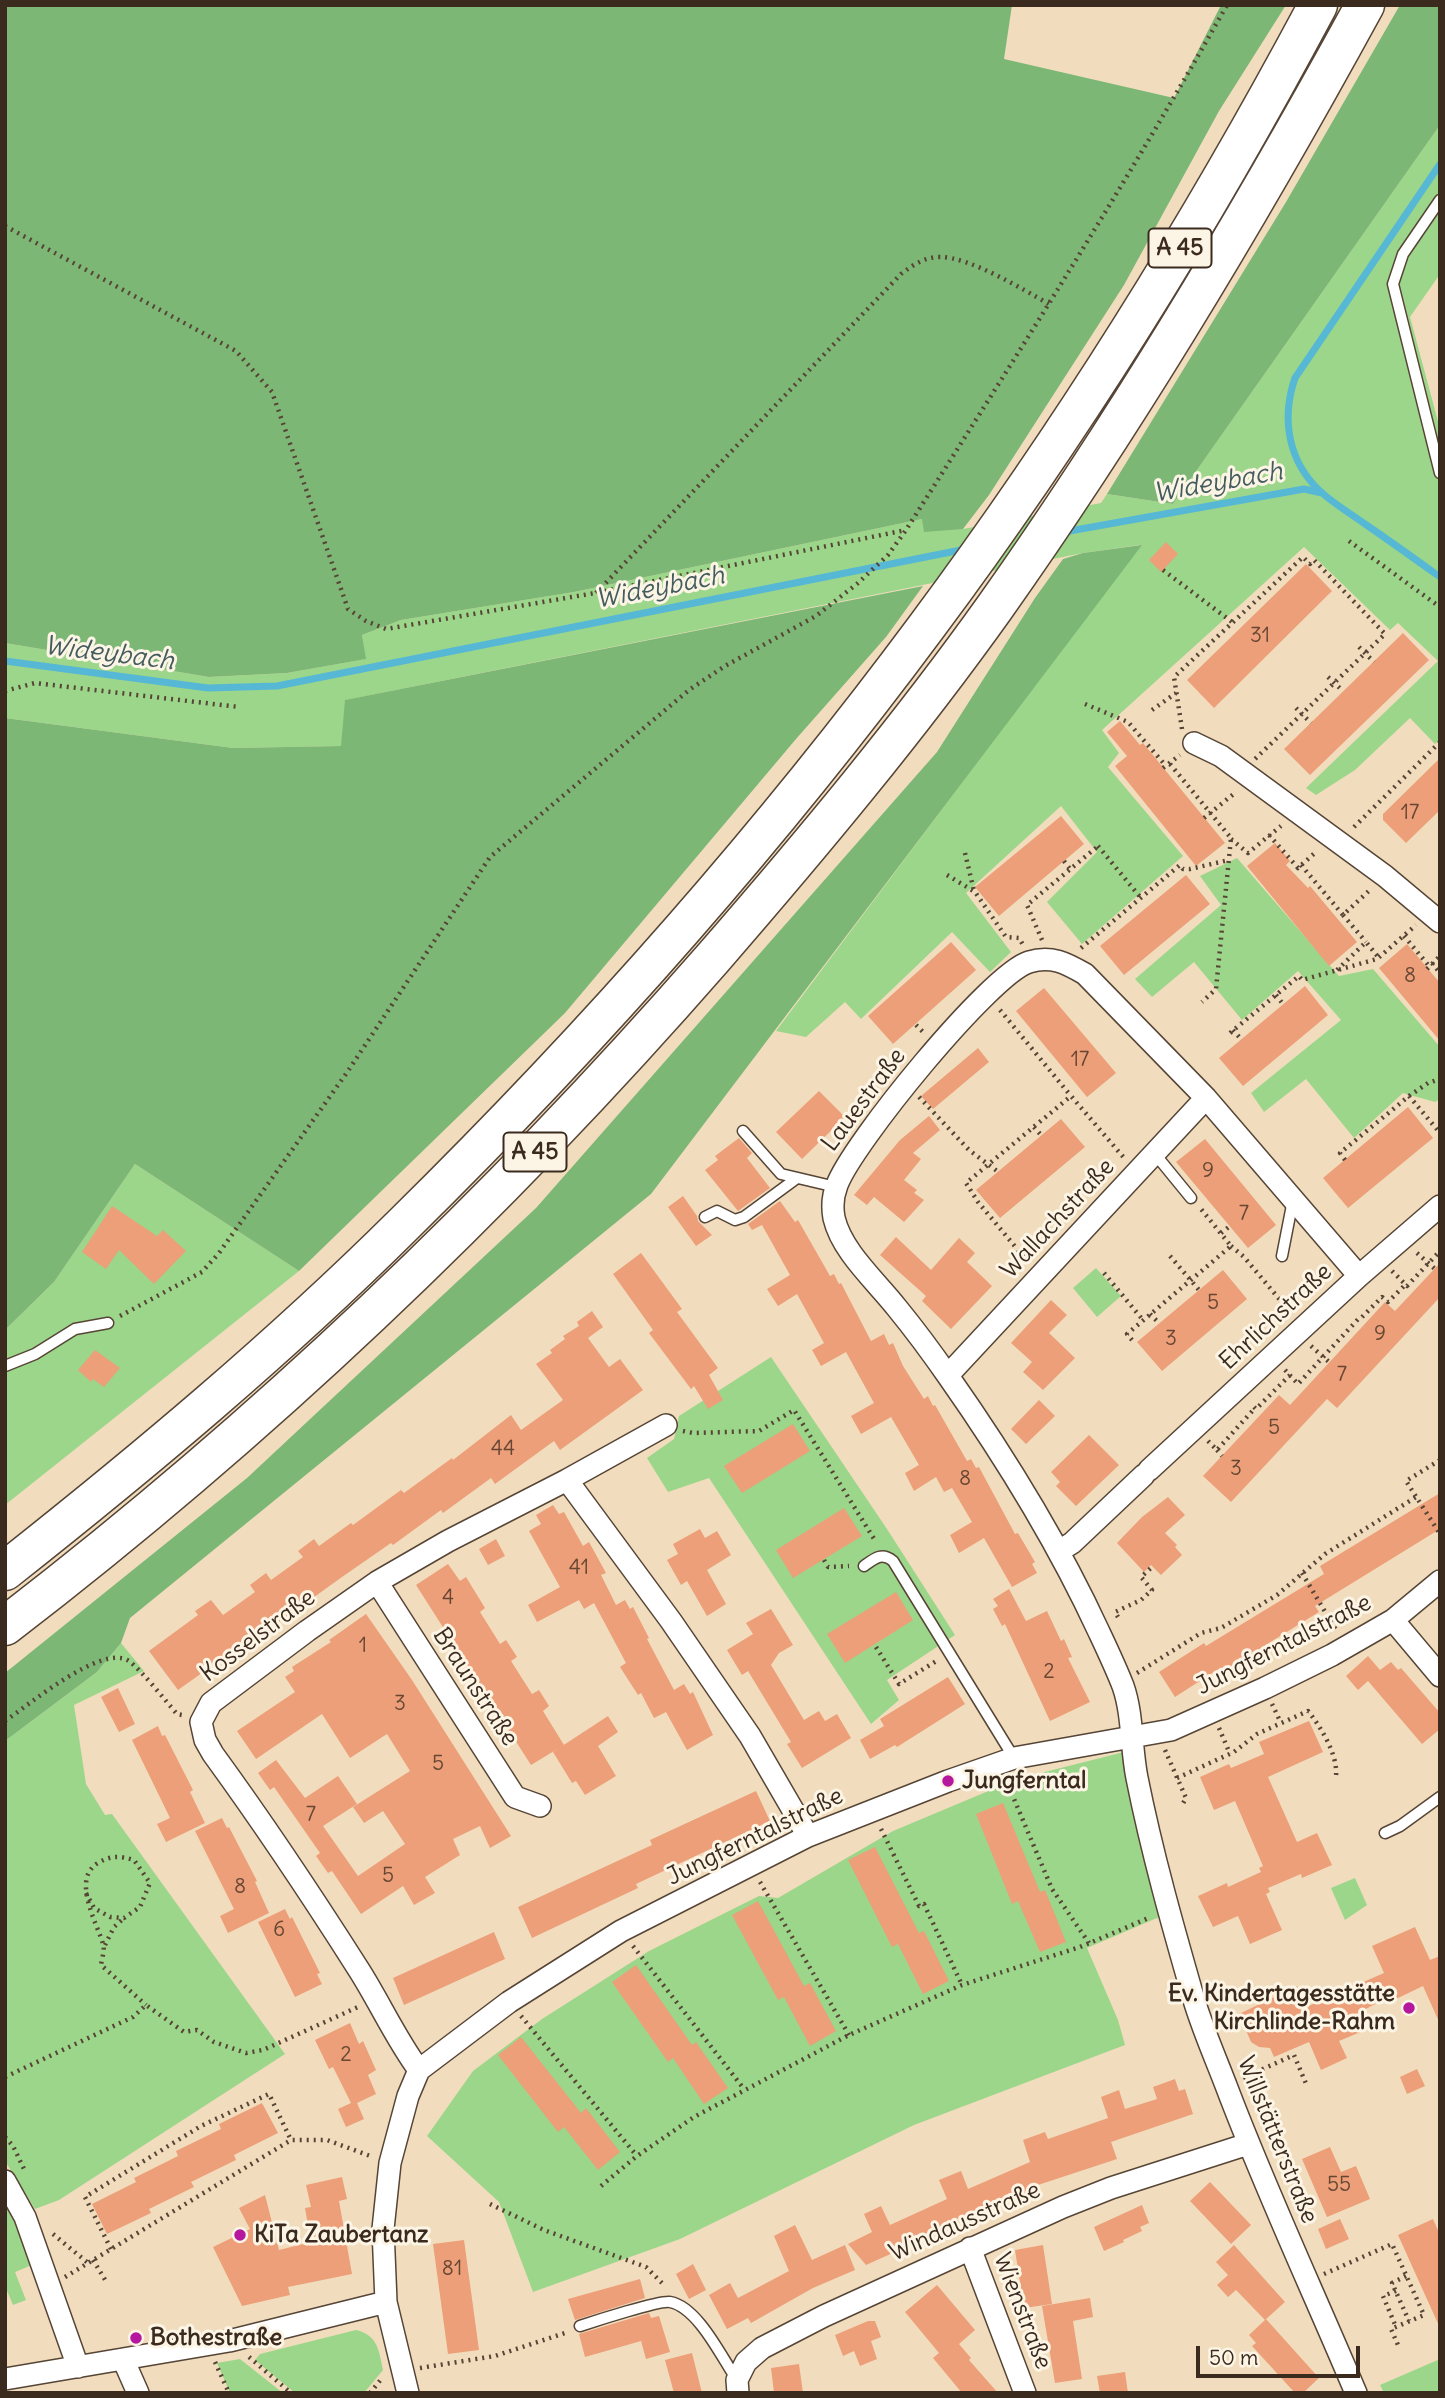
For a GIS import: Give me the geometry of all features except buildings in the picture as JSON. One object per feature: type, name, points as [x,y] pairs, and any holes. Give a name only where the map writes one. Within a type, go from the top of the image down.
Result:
[{"type":"highway","name":"A 45","points":[[5,1571],[126,1474],[249,1369],[401,1228],[605,1016],[735,868],[928,626],[1028,483],[1186,238],[1318,5]]},
{"type":"highway","name":"A 45","points":[[5,1626],[129,1528],[258,1417],[432,1258],[641,1040],[772,890],[896,738],[993,609],[1092,462],[1225,255],[1365,5]]},
{"type":"street","points":[[1188,738],[1221,756],[1385,876],[1434,918]]},
{"type":"street","points":[[1048,960],[1084,974],[1206,1098],[1359,1276]]},
{"type":"street","name":"Lauestraße","points":[[1048,960],[1018,966],[987,994],[937,1047],[855,1153],[836,1187],[834,1220],[841,1236],[948,1375],[1059,1551],[1124,1689],[1131,1736]]},
{"type":"street","name":"Wallachstraße","points":[[948,1375],[1206,1098]]},
{"type":"street","name":"Ehrlichstraße","points":[[1059,1551],[1072,1543],[1303,1327],[1440,1206]]},
{"type":"street","name":"Kosselstraße","points":[[419,2070],[279,1844],[213,1754],[205,1740],[201,1722],[211,1703],[377,1582],[448,1541],[568,1480],[666,1425]]},
{"type":"street","points":[[568,1480],[671,1621],[750,1736],[808,1836]]},
{"type":"street","name":"Jungferntalstraße","points":[[419,2070],[509,2002],[621,1931],[808,1836],[1006,1761],[1171,1730],[1265,1688],[1346,1647],[1393,1620],[1440,1581]]},
{"type":"street","name":"Braunstraße","points":[[377,1582],[515,1797],[540,1806]]},
{"type":"street","points":[[1393,1620],[1440,1676]]},
{"type":"street","name":"Willstätterstraße","points":[[1131,1736],[1136,1775],[1168,1910],[1196,2007],[1248,2144],[1356,2393]]},
{"type":"street","points":[[408,2393],[386,2302],[383,2229],[390,2163],[408,2096],[419,2070]]},
{"type":"street","name":"Windausstraße","points":[[737,2386],[746,2362],[762,2348],[824,2316],[970,2248],[1111,2188],[1248,2144]]},
{"type":"street","points":[[5,2181],[25,2217],[78,2367]]},
{"type":"street","name":"Wienstraße","points":[[970,2248],[1025,2393]]},
{"type":"street","points":[[5,2379],[229,2341],[386,2302]]},
{"type":"street","points":[[123,2359],[138,2393]]},
{"type":"lane","points":[[1440,200],[1403,254],[1393,284],[1440,473]]},
{"type":"lane","points":[[743,1131],[781,1174],[836,1187]]},
{"type":"lane","points":[[1155,1154],[1191,1198]]},
{"type":"lane","points":[[705,1217],[717,1211],[735,1220],[744,1217],[797,1178]]},
{"type":"lane","points":[[1282,1256],[1293,1200]]},
{"type":"lane","points":[[5,1367],[35,1354],[75,1329],[108,1322]]},
{"type":"lane","points":[[864,1566],[878,1556],[887,1556],[893,1561],[951,1653],[1006,1761]]},
{"type":"lane","points":[[1385,1833],[1400,1826],[1440,1797]]},
{"type":"lane","points":[[580,2326],[668,2301],[684,2307],[700,2323],[737,2386]]},
{"type":"path","points":[[108,1322],[202,1272],[219,1253],[348,1071],[490,857],[689,690],[725,666],[816,616],[888,555],[1049,303],[1174,98],[1227,5]]},
{"type":"path","points":[[5,226],[236,351],[272,392],[348,609],[366,621],[386,629],[595,593],[906,530]]},
{"type":"path","points":[[595,593],[901,274],[920,261],[941,257],[979,267],[1049,303]]},
{"type":"path","points":[[1349,541],[1440,607]]},
{"type":"path","points":[[1188,738],[1174,677],[1303,556],[1310,564],[1314,560],[1385,634],[1302,714],[1247,776],[1204,818]]},
{"type":"path","points":[[1163,570],[1233,622]]},
{"type":"path","points":[[1359,647],[1374,662]]},
{"type":"path","points":[[1328,677],[1343,691]]},
{"type":"path","points":[[5,691],[34,683],[239,707]]},
{"type":"path","points":[[1152,710],[1176,693]]},
{"type":"path","points":[[1085,704],[1128,722],[1231,838],[1248,853],[1298,813]]},
{"type":"path","points":[[1296,708],[1311,723]]},
{"type":"path","points":[[1298,866],[1335,840],[1440,742]]},
{"type":"path","points":[[1269,835],[1342,914],[1378,958]]},
{"type":"path","points":[[1202,1002],[1216,989],[1231,838]]},
{"type":"path","points":[[1027,905],[1097,846],[1141,898]]},
{"type":"path","points":[[965,853],[975,892],[1006,937],[1019,938],[1048,960]]},
{"type":"path","points":[[1048,960],[1141,898],[1180,865],[1184,869],[1190,869],[1229,860]]},
{"type":"path","points":[[1064,861],[1070,869]]},
{"type":"path","points":[[947,875],[975,892]]},
{"type":"path","points":[[1336,917],[1385,876]]},
{"type":"path","points":[[1021,898],[1027,905],[1048,960]]},
{"type":"path","points":[[1241,1039],[1232,1031],[1299,976],[1302,979],[1378,958],[1404,936],[1434,918]]},
{"type":"path","points":[[1404,936],[1429,966],[1440,973]]},
{"type":"path","points":[[1336,971],[1366,942]]},
{"type":"path","points":[[1429,966],[1440,956]]},
{"type":"path","points":[[987,994],[1137,1173]]},
{"type":"path","points":[[1276,995],[1283,1004]]},
{"type":"path","points":[[1345,1160],[1340,1153],[1409,1096],[1428,1083],[1440,1079]]},
{"type":"path","points":[[907,1085],[969,1150],[997,1171]]},
{"type":"path","points":[[1040,1276],[978,1202],[966,1183],[1071,1096]]},
{"type":"path","points":[[1409,1096],[1439,1132]]},
{"type":"path","points":[[1382,1118],[1388,1125]]},
{"type":"path","points":[[1034,1127],[1040,1134]]},
{"type":"path","points":[[1191,1198],[1303,1327]]},
{"type":"path","points":[[1221,1233],[1230,1226]]},
{"type":"path","points":[[1132,1340],[1127,1334],[1231,1246]]},
{"type":"path","points":[[1272,1356],[1298,1384],[1382,1297],[1388,1302],[1406,1284],[1408,1286],[1440,1251]]},
{"type":"path","points":[[1170,1256],[1199,1290]]},
{"type":"path","points":[[1380,1258],[1406,1284]]},
{"type":"path","points":[[1105,1272],[1143,1320]]},
{"type":"path","points":[[1150,1314],[1159,1323]]},
{"type":"path","points":[[1217,1450],[1256,1409],[1260,1416]]},
{"type":"path","points":[[693,1433],[759,1431],[794,1410],[878,1546],[878,1556]]},
{"type":"path","points":[[1194,1428],[1222,1456]]},
{"type":"path","points":[[1440,1460],[1406,1480],[1440,1534]]},
{"type":"path","points":[[1121,1682],[1201,1633],[1221,1628],[1277,1595],[1325,1554],[1416,1497]]},
{"type":"path","points":[[824,1560],[828,1567],[864,1566]]},
{"type":"path","points":[[1098,1630],[1119,1620],[1115,1612],[1141,1600],[1152,1590],[1141,1577],[1152,1567]]},
{"type":"path","points":[[1302,1573],[1346,1647]]},
{"type":"path","points":[[876,1647],[899,1684],[951,1653]]},
{"type":"path","points":[[5,1721],[77,1671],[109,1657],[127,1660],[177,1714],[201,1722]]},
{"type":"path","points":[[1177,1777],[1234,1752],[1257,1734],[1308,1710],[1317,1722],[1337,1766],[1335,1776]]},
{"type":"path","points":[[1276,1713],[1281,1723]]},
{"type":"path","points":[[1157,1732],[1186,1798],[1181,1807]]},
{"type":"path","points":[[1006,1761],[1052,1889],[1089,1943]]},
{"type":"path","points":[[872,1810],[919,1906],[924,1904],[962,1985]]},
{"type":"path","points":[[104,1946],[86,1893],[87,1878],[93,1866],[105,1858],[118,1855],[134,1860],[150,1883],[141,1907],[114,1927],[104,1946],[101,1965],[146,2005],[184,2032],[197,2031],[215,2042],[246,2053],[263,2050],[376,1998]]},
{"type":"path","points":[[751,1865],[849,2035]]},
{"type":"path","points":[[86,1893],[94,1908],[110,1917],[124,1918]]},
{"type":"path","points":[[601,2186],[637,2156],[694,2117],[849,2035],[962,1985],[1089,1943],[1168,1910]]},
{"type":"path","points":[[621,1931],[744,2089]]},
{"type":"path","points":[[509,2002],[637,2156]]},
{"type":"path","points":[[5,2077],[133,2017],[146,2005]]},
{"type":"path","points":[[1226,2085],[1294,2055],[1307,2087]]},
{"type":"path","points":[[111,2249],[85,2197],[201,2126],[269,2094],[291,2140]]},
{"type":"path","points":[[65,2277],[291,2140],[327,2140],[390,2163]]},
{"type":"path","points":[[490,2204],[544,2230],[646,2267],[684,2307]]},
{"type":"path","points":[[48,2230],[90,2261],[107,2283]]},
{"type":"path","points":[[1308,2281],[1392,2244],[1424,2315],[1391,2329],[1398,2345]]},
{"type":"path","points":[[1406,2276],[1392,2283],[1409,2322]]},
{"type":"path","points":[[1396,2291],[1383,2297],[1396,2327]]},
{"type":"path","points":[[402,2371],[503,2354],[580,2326]]},
{"type":"path","points":[[229,2341],[291,2393]]},
{"type":"path","points":[[207,2345],[229,2393]]},
{"type":"green space","points":[[5,5],[1012,5],[1004,59],[1174,98],[1221,5],[1286,5],[1219,111],[1124,285],[989,495],[963,529],[924,532],[922,519],[574,592],[401,620],[362,635],[366,659],[287,673],[209,677],[5,643]]},
{"type":"green space","points":[[1400,5],[1440,5],[1440,125],[1173,504],[1107,494],[1286,202]]},
{"type":"green space","points":[[1440,125],[1440,274],[1410,317],[1440,429],[1440,739],[1435,744],[1410,718],[1355,770],[1316,795],[1306,788],[1438,661],[1398,623],[1390,630],[1304,547],[1102,730],[1119,753],[1108,767],[1183,856],[1082,944],[1047,902],[1097,852],[1061,806],[966,893],[1011,952],[990,972],[952,932],[861,1019],[845,1002],[806,1037],[776,1031],[1140,545],[1083,553],[346,700],[342,746],[233,748],[5,718],[5,643],[209,677],[287,673],[365,659],[362,635],[401,620],[574,592],[922,519],[963,529],[1101,503],[1107,494],[1173,504]]},
{"type":"green space","points":[[1142,545],[651,1194],[130,1618],[121,1643],[97,1672],[5,1741],[5,1673],[247,1478],[536,1208],[937,752],[1035,598],[1063,559],[1083,553]]},
{"type":"green space","points":[[923,586],[886,637],[796,739],[565,1013],[299,1271],[135,1164],[54,1282],[5,1330],[5,718],[233,748],[341,746],[345,700]]},
{"type":"green space","points":[[1237,858],[1339,976],[1373,969],[1440,1047],[1440,1099],[1435,1102],[1403,1093],[1354,1138],[1306,1079],[1264,1112],[1251,1093],[1341,1020],[1298,971],[1242,1020],[1194,962],[1152,997],[1135,979],[1221,905],[1200,876]]},
{"type":"green space","points":[[135,1164],[299,1271],[5,1505],[5,1330],[54,1282]]},
{"type":"green space","points":[[1096,1268],[1121,1296],[1097,1317],[1073,1288]]},
{"type":"green space","points":[[771,1357],[955,1635],[887,1680],[899,1700],[871,1724],[709,1478],[668,1492],[647,1458],[674,1439],[679,1416]]},
{"type":"green space","points":[[121,1643],[144,1671],[74,1705],[86,1784],[105,1815],[112,1814],[285,2054],[59,2200],[35,2209],[5,2161],[5,1741],[97,1672]]},
{"type":"green space","points":[[1124,1752],[1164,1915],[1087,1948],[1118,2020],[1125,2045],[914,2125],[680,2239],[533,2292],[499,2202],[427,2136],[473,2071],[542,2019],[649,1951],[759,1896],[778,1898],[893,1831],[1017,1779]]},
{"type":"green space","points":[[1355,1878],[1367,1905],[1345,1920],[1331,1888]]},
{"type":"green space","points":[[5,2190],[32,2265],[15,2272],[26,2300],[13,2305],[5,2286]]},
{"type":"green space","points":[[356,2330],[373,2340],[379,2350],[383,2370],[364,2393],[295,2393],[255,2360],[260,2354]]},
{"type":"green space","points":[[240,2359],[283,2393],[230,2393],[217,2363]]},
{"type":"green space","points":[[1440,2359],[1440,2393],[1384,2393],[1380,2385]]},
{"type":"waterway","points":[[1440,164],[1295,378],[1288,424],[1290,439],[1301,467],[1321,492],[1440,577]]},
{"type":"waterway","name":"Wideybach","points":[[1064,532],[1304,489],[1322,493]]},
{"type":"waterway","name":"Wideybach","points":[[5,661],[208,688],[277,686],[966,549]]},
{"type":"place","name":"Jungferntal","points":[[948,1781]]},
{"type":"place","name":"Ev. Kindertagesstätte Kirchlinde-Rahm","points":[[1409,2008]]},
{"type":"place","name":"KiTa Zaubertanz","points":[[240,2235]]},
{"type":"place","name":"Bothestraße","points":[[136,2338]]}]
